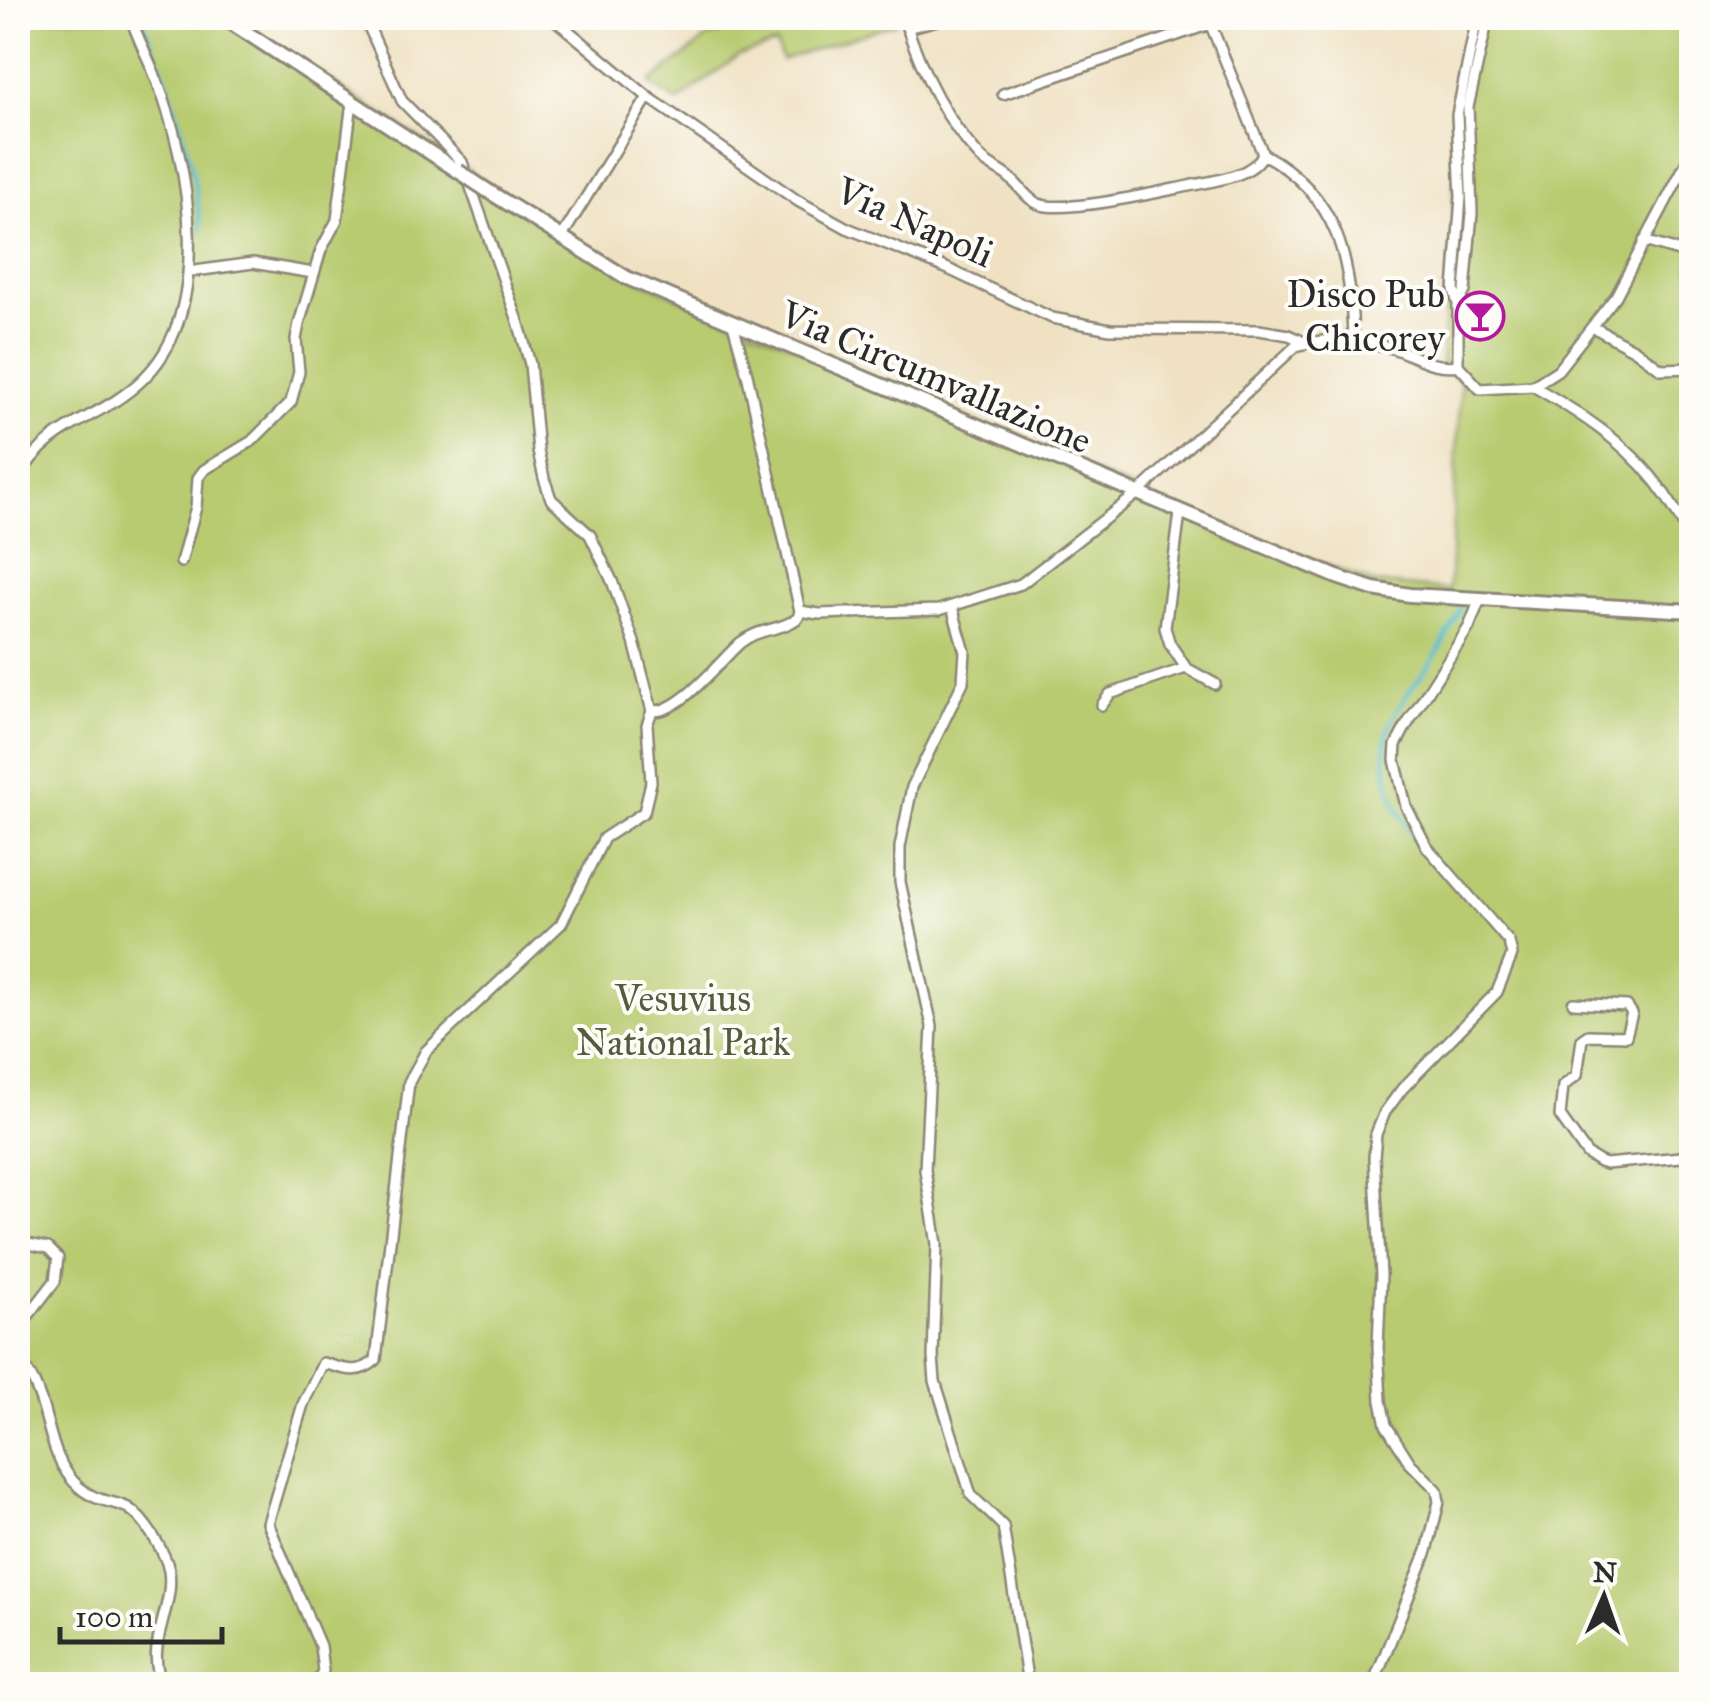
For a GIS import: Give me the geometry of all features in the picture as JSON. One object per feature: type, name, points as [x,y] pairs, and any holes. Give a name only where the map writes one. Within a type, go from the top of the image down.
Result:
[{"type":"main road","name":"Via Circumvallazione","points":[[224,18],[627,278],[1180,513],[1373,589],[1447,598],[1692,611]]},
{"type":"street","points":[[18,478],[31,454],[52,436],[109,405],[144,379],[178,322],[188,272],[188,222],[179,150],[157,80],[131,18]]},
{"type":"street","points":[[365,18],[402,101],[462,162],[530,364],[544,478],[552,499],[590,535],[612,581],[634,642],[652,712]]},
{"type":"street","name":"Via Napoli","points":[[553,18],[648,97],[798,202],[847,228],[946,268],[1052,318],[1110,328],[1259,330],[1289,335],[1306,343],[1393,348],[1439,367],[1458,366],[1480,389],[1534,386]]},
{"type":"street","points":[[945,18],[906,23],[929,82],[983,161],[1009,176],[1034,202],[1044,206],[1073,205],[1203,183],[1254,166],[1263,154]]},
{"type":"street","points":[[1458,366],[1458,304],[1454,290],[1461,197],[1458,116],[1478,18]]},
{"type":"street","points":[[1458,304],[1465,291],[1472,213],[1468,107],[1488,18]]},
{"type":"street","points":[[1660,18],[1692,28]]},
{"type":"street","points":[[1003,94],[1209,20],[1263,154],[1300,178],[1337,234],[1350,275],[1353,343]]},
{"type":"street","points":[[561,238],[648,97]]},
{"type":"street","points":[[181,562],[196,507],[198,478],[204,470],[252,441],[291,402],[300,372],[296,339],[313,272],[337,220],[352,102]]},
{"type":"street","points":[[1692,152],[1616,296],[1558,370],[1534,386],[1631,452],[1664,493],[1692,542]]},
{"type":"street","points":[[1644,240],[1692,255]]},
{"type":"street","points":[[188,272],[253,263],[313,272]]},
{"type":"street","points":[[652,712],[673,704],[754,633],[792,623],[800,611],[748,374],[733,324]]},
{"type":"street","points":[[1593,326],[1661,369],[1692,368]]},
{"type":"street","points":[[800,611],[913,611],[952,606],[1021,584],[1137,494],[1283,356],[1306,343]]},
{"type":"street","points":[[1180,513],[1165,628],[1170,644],[1186,668],[1215,684]]},
{"type":"street","points":[[1373,1684],[1428,1551],[1439,1502],[1437,1490],[1410,1462],[1386,1425],[1380,1401],[1376,1134],[1402,1089],[1497,992],[1512,948],[1427,846],[1406,806],[1395,760],[1396,745],[1406,726],[1469,627],[1474,599]]},
{"type":"street","points":[[952,606],[965,652],[963,682],[912,787],[900,846],[900,882],[932,1026],[925,1170],[937,1244],[932,1357],[934,1381],[971,1496],[1003,1526],[1028,1684]]},
{"type":"street","points":[[1102,704],[1110,694],[1186,668]]},
{"type":"street","points":[[317,1684],[322,1672],[320,1646],[268,1523],[304,1404],[322,1363],[350,1371],[364,1370],[376,1360],[409,1082],[426,1052],[560,924],[604,838],[644,812],[651,782],[648,725],[652,712]]},
{"type":"street","points":[[1574,1003],[1627,1006],[1632,1013],[1626,1036],[1582,1039],[1578,1071],[1563,1086],[1559,1111],[1570,1133],[1588,1154],[1606,1164],[1692,1156]]},
{"type":"street","points":[[18,1242],[48,1248],[58,1258],[55,1281],[18,1329]]},
{"type":"street","points":[[18,1357],[35,1384],[48,1435],[61,1463],[78,1486],[102,1502],[126,1508],[148,1527],[169,1572],[158,1660],[158,1676],[163,1684]]},
{"type":"green space","name":"Vesuvius National Park","points":[[18,18],[233,18],[640,281],[1178,508],[1373,583],[1449,590],[1461,382],[1441,362],[1453,222],[1456,103],[1474,18],[1691,18],[1691,1684],[18,1684]]},
{"type":"green space","points":[[736,18],[894,18],[896,23],[782,60],[776,44],[739,55],[677,102],[649,83],[707,38],[738,27]]},
{"type":"waterway","points":[[142,18],[180,121],[201,230]]},
{"type":"waterway","points":[[1436,865],[1405,824],[1391,792],[1386,741],[1399,707],[1436,655],[1461,608]]},
{"type":"place","name":"Disco Pub Chicorey","points":[[1480,316]]}]
